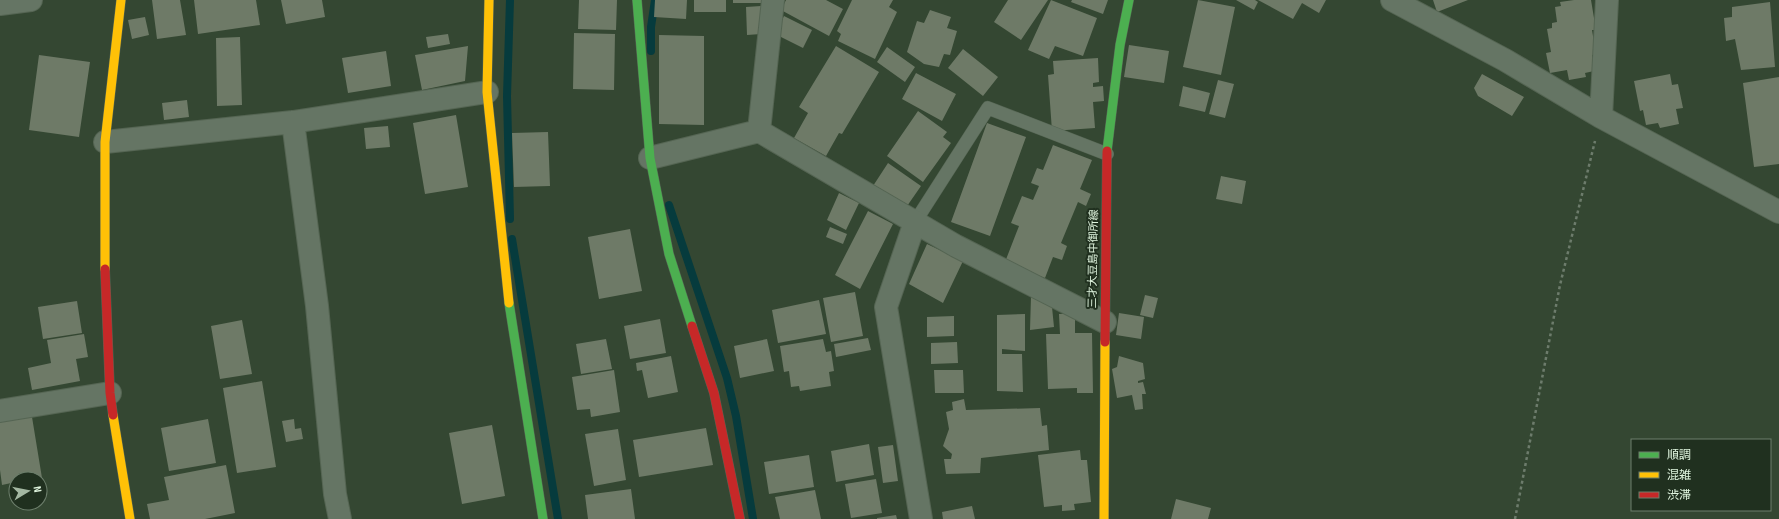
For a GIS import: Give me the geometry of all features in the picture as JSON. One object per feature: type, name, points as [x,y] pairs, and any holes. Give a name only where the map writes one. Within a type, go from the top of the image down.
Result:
[{"type":"street","points":[[0,4],[31,0]]},
{"type":"street","points":[[121,0],[105,142],[104,246],[110,393],[130,519]]},
{"type":"street","points":[[489,0],[487,92],[506,283],[543,519]]},
{"type":"street","points":[[637,0],[636,9],[650,158],[669,254],[714,393],[740,519]]},
{"type":"street","points":[[758,131],[773,0]]},
{"type":"street","name":"三才大豆島中御所線","points":[[1104,519],[1107,154],[1120,45],[1128,0]]},
{"type":"street","points":[[1392,0],[1504,60],[1601,117],[1779,212]]},
{"type":"street","points":[[1601,117],[1607,0]]},
{"type":"street","points":[[105,142],[293,122],[487,92]]},
{"type":"street","points":[[293,122],[317,306],[335,494],[340,519]]},
{"type":"street","points":[[650,158],[758,131],[956,246],[1105,322]]},
{"type":"street","points":[[915,222],[886,307],[921,519]]},
{"type":"street","points":[[0,411],[110,393]]},
{"type":"lane","points":[[915,222],[988,108],[1107,154]]},
{"type":"path","points":[[1515,519],[1560,286],[1601,117]]},
{"type":"building","points":[[152,0],[180,0],[186,35],[157,39]]},
{"type":"building","points":[[194,0],[256,0],[260,25],[198,34]]},
{"type":"building","points":[[281,0],[322,0],[325,17],[286,24]]},
{"type":"building","points":[[579,0],[617,0],[616,30],[578,29]]},
{"type":"building","points":[[655,0],[687,0],[686,19],[654,17]]},
{"type":"building","points":[[694,0],[726,0],[726,12],[694,12]]},
{"type":"building","points":[[733,0],[764,0],[764,3],[733,3]]},
{"type":"building","points":[[786,0],[826,0],[843,9],[829,36],[781,10]]},
{"type":"building","points":[[852,0],[893,0],[889,7],[897,12],[875,59],[838,41],[841,34],[837,31]]},
{"type":"building","points":[[1008,0],[1048,0],[1021,40],[994,22]]},
{"type":"building","points":[[1051,0],[1097,18],[1083,56],[1055,46],[1049,59],[1028,50]]},
{"type":"building","points":[[1072,0],[1108,0],[1103,14],[1071,2]]},
{"type":"building","points":[[1198,0],[1235,7],[1221,75],[1183,67]]},
{"type":"building","points":[[1236,0],[1255,0],[1258,2],[1254,10]]},
{"type":"building","points":[[1258,0],[1326,0],[1319,13],[1302,3],[1293,19]]},
{"type":"building","points":[[1433,0],[1468,0],[1437,12]]},
{"type":"building","points":[[1591,0],[1596,30],[1592,30],[1596,54],[1592,55],[1594,71],[1585,73],[1586,77],[1569,80],[1567,70],[1550,73],[1546,53],[1551,52],[1547,29],[1552,28],[1552,23],[1557,22],[1555,7],[1561,6],[1560,2]]},
{"type":"building","points":[[1770,2],[1775,67],[1741,70],[1735,39],[1726,41],[1724,18],[1732,17],[1732,7]]},
{"type":"building","points":[[761,6],[761,34],[747,35],[746,7]]},
{"type":"building","points":[[930,10],[951,17],[947,28],[957,31],[950,55],[944,54],[939,67],[924,64],[907,52],[917,21],[924,23]]},
{"type":"building","points":[[784,16],[812,30],[803,48],[775,34]]},
{"type":"building","points":[[145,17],[149,35],[132,39],[128,20]]},
{"type":"building","points":[[574,33],[615,34],[614,90],[573,89]]},
{"type":"building","points":[[448,34],[450,44],[428,48],[426,37]]},
{"type":"building","points":[[659,35],[704,36],[704,125],[659,124]]},
{"type":"building","points":[[240,37],[242,105],[217,106],[216,38]]},
{"type":"building","points":[[1129,45],[1169,51],[1164,83],[1124,77]]},
{"type":"building","points":[[468,46],[465,81],[422,90],[415,55]]},
{"type":"building","points":[[836,46],[879,72],[842,134],[839,133],[826,156],[794,138],[808,113],[799,107]]},
{"type":"building","points":[[887,47],[915,67],[905,82],[877,62]]},
{"type":"building","points":[[963,49],[998,77],[983,96],[948,68]]},
{"type":"building","points":[[386,51],[391,86],[348,93],[342,58]]},
{"type":"building","points":[[39,55],[90,62],[79,137],[29,130]]},
{"type":"building","points":[[1098,58],[1099,82],[1093,83],[1093,87],[1103,86],[1104,101],[1093,102],[1095,128],[1052,131],[1048,75],[1054,74],[1053,61]]},
{"type":"building","points":[[916,73],[956,94],[942,121],[902,99]]},
{"type":"building","points":[[1482,74],[1524,97],[1512,116],[1478,96],[1474,88]]},
{"type":"building","points":[[1670,74],[1672,85],[1678,84],[1683,108],[1676,109],[1679,124],[1660,128],[1658,123],[1646,125],[1643,110],[1640,111],[1634,81]]},
{"type":"building","points":[[1779,77],[1779,164],[1754,167],[1743,83]]},
{"type":"building","points":[[1218,80],[1234,84],[1225,118],[1209,114]]},
{"type":"building","points":[[1183,86],[1210,93],[1205,112],[1179,106]]},
{"type":"building","points":[[187,100],[189,117],[164,120],[162,103]]},
{"type":"building","points":[[918,111],[947,132],[943,137],[951,143],[923,182],[887,156]]},
{"type":"building","points":[[456,115],[468,187],[425,194],[413,123]]},
{"type":"building","points":[[987,123],[1026,137],[990,236],[951,222]]},
{"type":"building","points":[[388,126],[390,147],[366,149],[364,128]]},
{"type":"building","points":[[548,132],[550,186],[514,187],[512,133]]},
{"type":"building","points":[[1053,145],[1092,160],[1080,189],[1091,194],[1086,206],[1078,202],[1061,243],[1067,246],[1062,260],[1053,257],[1045,278],[1005,262],[1019,226],[1011,223],[1022,196],[1033,200],[1039,186],[1031,183],[1037,168],[1043,170]]},
{"type":"building","points":[[888,163],[921,186],[905,209],[873,186]]},
{"type":"building","points":[[1221,176],[1246,181],[1242,204],[1216,199]]},
{"type":"building","points":[[839,193],[859,203],[846,230],[827,220]]},
{"type":"building","points":[[868,211],[893,224],[860,289],[835,275]]},
{"type":"building","points":[[830,227],[847,234],[843,244],[826,237]]},
{"type":"building","points":[[630,229],[642,291],[599,299],[588,237]]},
{"type":"building","points":[[927,244],[963,261],[943,303],[909,284]]},
{"type":"building","points":[[855,292],[863,336],[831,342],[823,298]]},
{"type":"building","points":[[1145,295],[1158,298],[1153,318],[1140,315]]},
{"type":"building","points":[[1031,296],[1052,307],[1054,327],[1030,330]]},
{"type":"building","points":[[819,300],[826,334],[778,343],[772,310]]},
{"type":"building","points":[[77,301],[82,333],[43,339],[38,307]]},
{"type":"building","points":[[1075,313],[1075,333],[1092,333],[1093,393],[1077,393],[1077,388],[1048,389],[1046,334],[1060,334],[1059,314]]},
{"type":"building","points":[[1119,313],[1144,317],[1141,339],[1116,335]]},
{"type":"building","points":[[1025,314],[1025,351],[1002,349],[1002,354],[1022,354],[1023,392],[997,391],[997,315]]},
{"type":"building","points":[[954,316],[954,336],[927,337],[927,317]]},
{"type":"building","points":[[660,319],[666,353],[630,359],[624,326]]},
{"type":"building","points":[[242,320],[252,374],[220,379],[211,326]]},
{"type":"building","points":[[84,334],[88,357],[76,359],[80,381],[32,390],[28,368],[51,363],[47,340]]},
{"type":"building","points":[[868,338],[871,350],[836,357],[834,344]]},
{"type":"building","points":[[606,339],[612,369],[581,374],[576,344]]},
{"type":"building","points":[[767,339],[774,371],[740,378],[734,346]]},
{"type":"building","points":[[823,339],[826,352],[831,351],[834,371],[829,372],[831,386],[800,391],[799,386],[791,387],[789,371],[784,372],[780,346]]},
{"type":"building","points":[[957,342],[958,363],[931,364],[931,343]]},
{"type":"building","points":[[671,356],[678,392],[648,398],[642,370],[637,371],[636,363]]},
{"type":"building","points":[[1119,356],[1143,363],[1145,379],[1138,381],[1138,383],[1143,382],[1146,394],[1142,394],[1143,409],[1135,410],[1132,395],[1117,398],[1112,369],[1117,367]]},
{"type":"building","points":[[614,370],[620,412],[591,417],[590,409],[577,410],[572,377]]},
{"type":"building","points":[[934,370],[963,370],[964,393],[935,393]]},
{"type":"building","points":[[262,381],[276,467],[237,473],[223,388]]},
{"type":"building","points":[[964,399],[966,410],[1040,408],[1042,426],[1047,425],[1049,450],[981,458],[980,473],[946,474],[944,459],[951,459],[952,454],[943,446],[949,429],[946,412],[953,410],[952,402]]},
{"type":"building","points":[[32,417],[41,471],[8,471],[8,484],[2,485],[0,470],[0,422]]},
{"type":"building","points":[[208,419],[216,463],[169,471],[161,428]]},
{"type":"building","points":[[294,419],[295,429],[301,428],[303,439],[286,442],[282,421]]},
{"type":"building","points":[[492,425],[505,496],[462,504],[449,433]]},
{"type":"building","points":[[706,428],[713,465],[639,477],[633,440]]},
{"type":"building","points":[[618,429],[626,480],[594,486],[585,434]]},
{"type":"building","points":[[869,444],[874,475],[836,482],[831,451]]},
{"type":"building","points":[[893,445],[898,481],[883,483],[878,447]]},
{"type":"building","points":[[1080,450],[1081,460],[1087,460],[1091,502],[1074,504],[1075,510],[1062,511],[1062,505],[1044,507],[1038,455]]},
{"type":"building","points":[[809,455],[814,487],[769,494],[764,462]]},
{"type":"building","points":[[226,465],[235,513],[205,519],[150,519],[147,504],[169,500],[164,477]]},
{"type":"building","points":[[876,479],[882,513],[851,518],[845,484]]},
{"type":"building","points":[[631,489],[635,519],[588,519],[585,495]]},
{"type":"building","points":[[815,490],[821,519],[780,519],[775,497]]},
{"type":"building","points":[[1176,499],[1211,508],[1208,519],[1171,519]]},
{"type":"building","points":[[972,506],[975,519],[943,519],[942,512]]},
{"type":"building","points":[[896,515],[897,519],[877,519],[877,518]]},
{"type":"waterway","points":[[510,0],[507,96],[510,219]]},
{"type":"waterway","points":[[651,51],[651,27],[655,0]]},
{"type":"waterway","points":[[669,205],[727,378],[736,416],[753,519]]},
{"type":"waterway","points":[[512,239],[558,519]]},
{"type":"traffic: fast","points":[[637,0],[650,158],[669,254],[692,326]]},
{"type":"traffic: fast","points":[[1107,151],[1120,45],[1129,0]]},
{"type":"traffic: fast","points":[[509,303],[543,519]]},
{"type":"traffic: slow","points":[[105,269],[105,142],[121,0]]},
{"type":"traffic: slow","points":[[489,0],[487,92],[509,303]]},
{"type":"traffic: slow","points":[[1104,519],[1105,342]]},
{"type":"traffic: slow","points":[[113,415],[130,519]]},
{"type":"traffic: jam","points":[[1105,342],[1107,151]]},
{"type":"traffic: jam","points":[[105,269],[110,393],[113,415]]},
{"type":"traffic: jam","points":[[692,326],[714,393],[740,519]]}]
